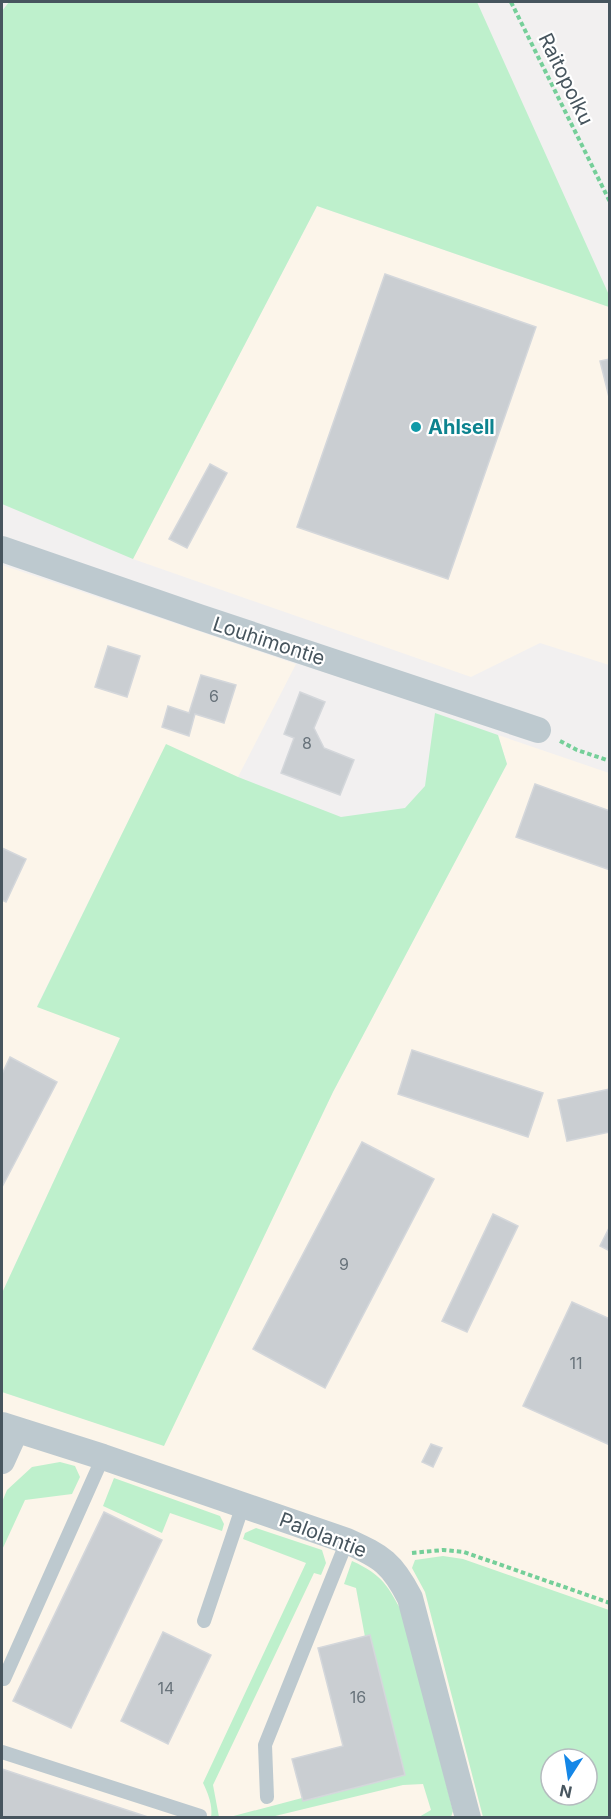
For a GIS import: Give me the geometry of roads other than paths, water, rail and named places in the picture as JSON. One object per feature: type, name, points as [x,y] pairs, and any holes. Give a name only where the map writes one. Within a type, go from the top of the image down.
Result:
[{"type":"street","name":"Louhimontie","points":[[2,549],[538,730]]},
{"type":"street","name":"Palolantie","points":[[9,1428],[103,1457],[391,1558],[411,1598],[468,1818]]},
{"type":"street","points":[[2,1461],[9,1428]]},
{"type":"lane","points":[[2,1679],[4,1680],[103,1457]]},
{"type":"lane","points":[[204,1621],[243,1505]]},
{"type":"lane","points":[[267,1797],[265,1745],[346,1541]]},
{"type":"lane","points":[[2,1752],[200,1816],[200,1818]]},
{"type":"place","name":"Ahlsell","points":[[416,427]]}]
